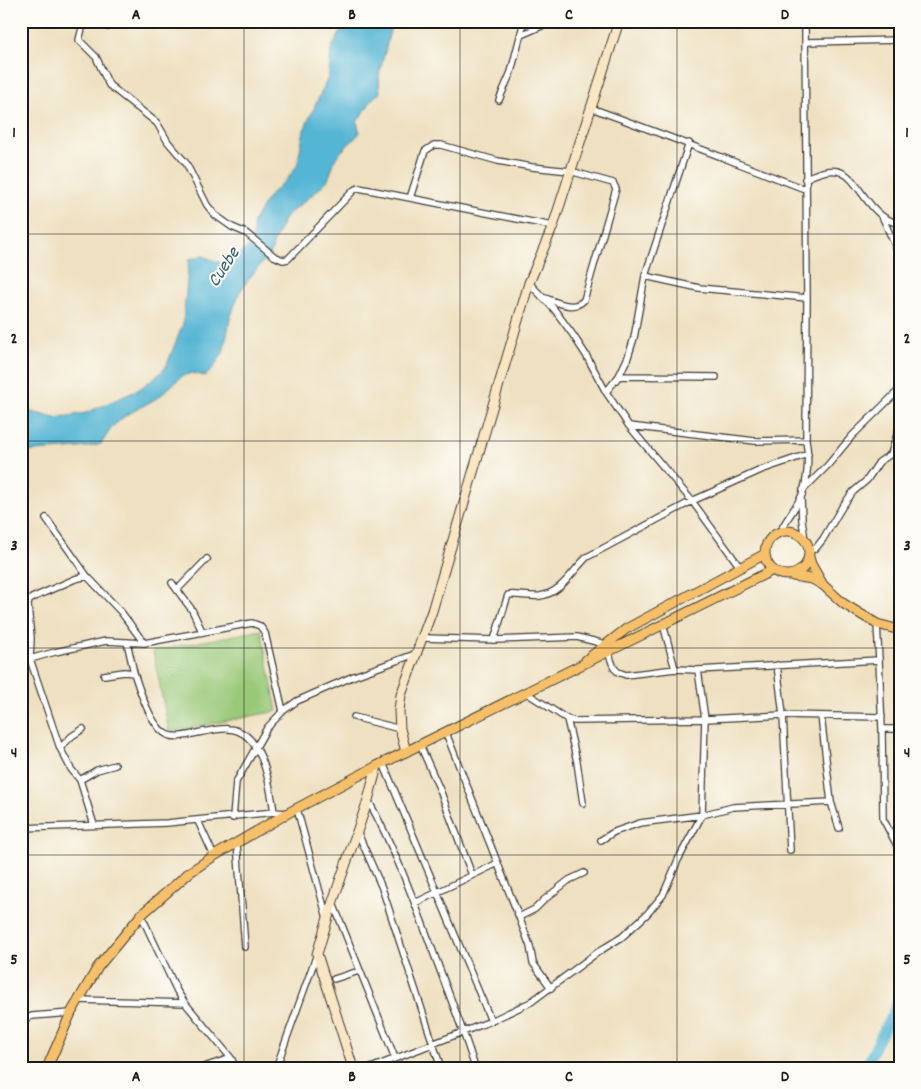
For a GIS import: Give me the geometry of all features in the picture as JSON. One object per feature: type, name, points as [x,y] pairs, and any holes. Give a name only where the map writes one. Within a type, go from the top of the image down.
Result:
[{"type":"main road","points":[[406,752],[400,729],[399,711],[401,695],[423,638],[528,283],[553,226],[619,21]]},
{"type":"main road","points":[[823,586],[811,564],[805,540],[794,532],[780,532],[769,541],[765,554],[772,570],[778,574],[812,579],[844,604],[877,624],[900,630]]},
{"type":"main road","points":[[606,649],[626,629],[765,554]]},
{"type":"main road","points":[[792,576],[800,572],[806,565],[809,554]]},
{"type":"main road","points":[[47,1068],[71,1013],[98,967],[141,915],[190,872],[288,813],[380,764],[576,668],[606,649],[663,624],[772,570]]},
{"type":"main road","points":[[353,1068],[317,954],[327,918],[380,764]]},
{"type":"street","points":[[84,21],[79,40],[96,57],[110,85],[157,124],[168,142],[186,163],[207,205],[215,215],[232,227],[246,232],[274,256],[284,260],[288,259],[354,190],[359,188],[553,226]]},
{"type":"street","points":[[96,21],[108,27],[115,21]]},
{"type":"street","points":[[499,100],[511,72],[522,35],[524,21]]},
{"type":"street","points":[[522,35],[553,21]]},
{"type":"street","points":[[805,21],[806,440],[808,454],[802,493],[802,520],[805,540]]},
{"type":"street","points":[[806,42],[900,40]]},
{"type":"street","points":[[591,108],[689,143],[754,171],[805,189]]},
{"type":"street","points":[[606,392],[619,376],[628,357],[634,338],[645,276],[689,143]]},
{"type":"street","points":[[410,198],[425,151],[434,146],[441,145],[498,161],[570,171],[613,183],[616,189],[584,300],[580,304],[571,306],[542,297]]},
{"type":"street","points":[[805,180],[824,171],[839,172],[847,175],[882,216],[900,256]]},
{"type":"street","points":[[882,216],[900,225]]},
{"type":"street","points":[[645,276],[699,288],[807,298]]},
{"type":"street","points":[[528,283],[554,309],[582,348],[606,392],[628,426],[692,501],[740,567]]},
{"type":"street","points":[[619,376],[716,377]]},
{"type":"street","points":[[780,532],[802,493],[852,436],[899,392]]},
{"type":"street","points":[[809,554],[823,539],[853,492],[867,480],[879,462],[891,454],[900,425]]},
{"type":"street","points":[[628,426],[755,440],[806,440]]},
{"type":"street","points":[[494,640],[508,595],[537,596],[554,592],[575,572],[587,557],[692,501],[761,470],[808,454]]},
{"type":"street","points":[[46,518],[87,576],[121,612],[144,643]]},
{"type":"street","points":[[177,590],[207,559]]},
{"type":"street","points":[[87,576],[59,586],[29,601],[30,659],[60,748],[71,769],[80,780],[94,825]]},
{"type":"street","points":[[172,583],[192,610],[202,631]]},
{"type":"street","points":[[21,663],[30,659],[106,641],[144,643],[252,623],[260,626],[265,633],[283,711]]},
{"type":"street","points":[[663,624],[675,669]]},
{"type":"street","points":[[877,624],[882,717],[883,819],[900,851]]},
{"type":"street","points":[[423,638],[494,640],[577,637],[606,649],[614,668],[626,675],[675,669],[698,670],[879,660]]},
{"type":"street","points":[[127,642],[138,686],[158,728],[168,736],[180,736],[230,728],[246,734],[257,747],[271,792],[274,812]]},
{"type":"street","points":[[233,818],[236,782],[267,728],[283,711],[297,701],[354,676],[418,653]]},
{"type":"street","points":[[777,665],[783,715],[790,850]]},
{"type":"street","points":[[372,1068],[464,1030],[491,1021],[531,1002],[579,965],[622,937],[647,914],[663,895],[678,860],[702,815],[705,719],[698,670]]},
{"type":"street","points":[[104,675],[124,672],[134,673]]},
{"type":"street","points":[[525,692],[567,719],[574,721],[705,719],[783,715],[882,717]]},
{"type":"street","points":[[821,716],[831,802],[839,828]]},
{"type":"street","points":[[354,717],[400,729]]},
{"type":"street","points":[[567,719],[577,762],[583,803]]},
{"type":"street","points":[[60,748],[72,736],[83,729]]},
{"type":"street","points":[[882,729],[900,729]]},
{"type":"street","points":[[446,733],[530,946],[533,963],[551,988]]},
{"type":"street","points":[[420,746],[440,790],[472,876]]},
{"type":"street","points":[[380,764],[438,892],[491,1021]]},
{"type":"street","points":[[80,780],[97,770],[115,765]]},
{"type":"street","points":[[368,800],[382,825],[415,903],[464,1030],[475,1068]]},
{"type":"street","points":[[601,840],[614,832],[640,823],[702,815],[733,807],[831,802]]},
{"type":"street","points":[[297,809],[327,918]]},
{"type":"street","points":[[21,828],[198,821],[274,812],[288,813]]},
{"type":"street","points":[[198,821],[214,856]]},
{"type":"street","points":[[357,831],[382,888],[441,1068]]},
{"type":"street","points":[[237,844],[245,947]]},
{"type":"street","points":[[415,903],[498,863]]},
{"type":"street","points":[[519,917],[535,910],[544,900],[569,880],[584,873]]},
{"type":"street","points":[[333,901],[359,971],[395,1058]]},
{"type":"street","points":[[141,915],[169,976],[185,1003],[231,1058],[236,1068]]},
{"type":"street","points":[[276,1068],[317,954]]},
{"type":"street","points":[[334,979],[359,971]]},
{"type":"street","points":[[78,1000],[185,1003]]},
{"type":"street","points":[[21,1020],[32,1016],[71,1013]]},
{"type":"street","points":[[201,1068],[231,1058]]},
{"type":"green space","points":[[261,630],[277,711],[169,732],[153,651]]},
{"type":"water","name":"Cuebe","points":[[344,21],[388,21],[390,31],[379,76],[380,93],[374,97],[357,122],[360,133],[336,157],[328,180],[286,216],[274,241],[271,253],[239,293],[231,316],[223,353],[212,370],[205,376],[192,373],[182,376],[159,397],[125,416],[113,426],[101,444],[81,448],[21,453],[21,409],[55,418],[86,413],[138,390],[166,367],[183,324],[189,259],[203,256],[218,262],[230,262],[253,243],[253,222],[269,196],[288,178],[297,166],[304,130],[329,75],[331,49],[343,28]]},
{"type":"waterway","points":[[865,1068],[900,997]]}]
